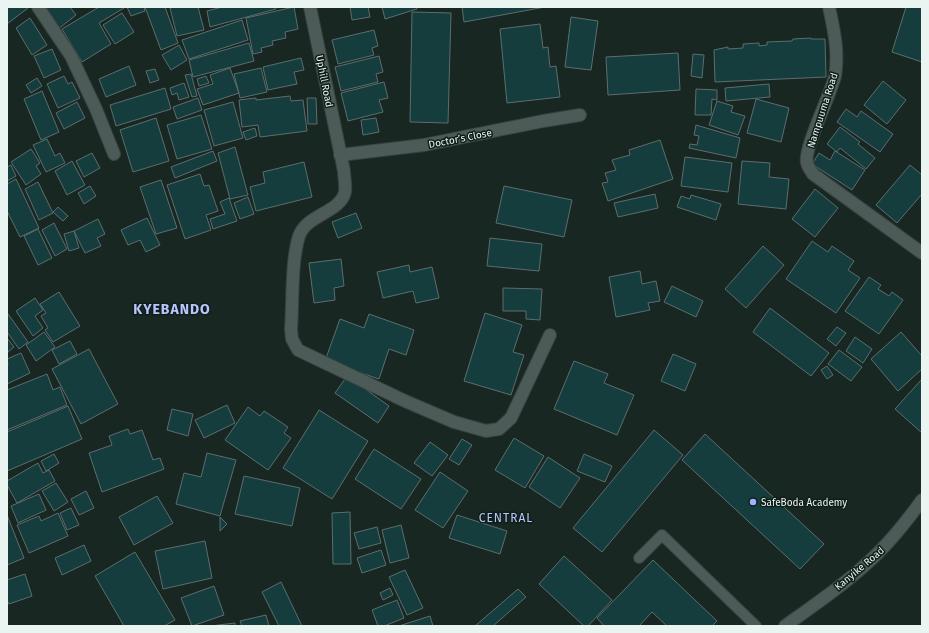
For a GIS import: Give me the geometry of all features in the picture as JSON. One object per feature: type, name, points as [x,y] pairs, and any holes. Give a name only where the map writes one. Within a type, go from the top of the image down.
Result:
[{"type":"street","points":[[38,7],[67,50],[77,68],[96,109],[114,154]]},
{"type":"street","name":"Uphill Road","points":[[310,7],[344,171],[345,185],[344,194],[339,202],[313,219],[304,227],[295,253],[291,329],[292,339],[298,350],[405,401],[454,422],[486,431],[499,428],[511,418],[550,334]]},
{"type":"street","name":"Nampuuma Road","points":[[829,7],[835,32],[837,58],[835,77],[809,147],[806,162],[813,174],[922,253]]},
{"type":"street","name":"Doctor’s Close","points":[[340,155],[424,145],[580,115]]},
{"type":"street","name":"Kanyike Road","points":[[785,626],[817,603],[879,552],[922,500]]},
{"type":"lane","points":[[639,558],[662,535],[756,626]]},
{"type":"building","points":[[7,7],[27,7],[28,8],[7,24]]},
{"type":"building","points":[[40,7],[70,7],[76,15],[57,30]]},
{"type":"building","points":[[99,7],[124,8],[99,23],[111,44],[82,62],[62,29]]},
{"type":"building","points":[[127,7],[144,7],[145,11],[131,16]]},
{"type":"building","points":[[145,7],[165,7],[178,43],[161,50]]},
{"type":"building","points":[[198,7],[204,30],[177,36],[170,8]]},
{"type":"building","points":[[222,7],[275,7],[276,9],[210,27],[207,11]]},
{"type":"building","points":[[294,7],[298,29],[285,32],[286,38],[272,41],[273,45],[261,48],[262,52],[253,54],[246,18]]},
{"type":"building","points":[[350,7],[368,7],[370,17],[352,20]]},
{"type":"building","points":[[382,7],[416,7],[417,9],[385,19]]},
{"type":"building","points":[[462,7],[545,7],[464,22]]},
{"type":"building","points":[[906,7],[922,7],[922,62],[892,52]]},
{"type":"building","points":[[412,12],[451,13],[448,123],[410,122]]},
{"type":"building","points":[[122,13],[134,32],[115,44],[103,25]]},
{"type":"building","points":[[571,17],[598,21],[591,70],[565,67]]},
{"type":"building","points":[[30,18],[47,45],[32,55],[16,28]]},
{"type":"building","points":[[242,20],[248,40],[189,59],[182,40]]},
{"type":"building","points":[[540,24],[543,48],[548,47],[550,67],[556,66],[560,97],[507,103],[500,29]]},
{"type":"building","points":[[374,30],[378,46],[372,48],[374,55],[338,64],[332,40]]},
{"type":"building","points":[[793,39],[825,39],[826,77],[715,82],[714,50],[728,47],[728,49],[743,48],[743,44],[759,43],[759,46],[767,45],[767,42],[792,41]]},
{"type":"building","points":[[249,43],[254,61],[193,77],[189,60]]},
{"type":"building","points":[[179,45],[187,60],[171,70],[162,55]]},
{"type":"building","points":[[52,49],[61,70],[44,78],[34,56]]},
{"type":"building","points":[[678,53],[680,90],[608,95],[606,57]]},
{"type":"building","points":[[693,54],[704,55],[702,78],[691,76]]},
{"type":"building","points":[[379,56],[383,72],[376,74],[378,82],[341,91],[335,67]]},
{"type":"building","points":[[301,58],[304,70],[294,72],[297,84],[268,90],[263,67]]},
{"type":"building","points":[[129,66],[136,85],[106,97],[99,79]]},
{"type":"building","points":[[230,68],[239,93],[203,105],[197,89],[213,84],[210,75]]},
{"type":"building","points":[[261,68],[267,92],[240,98],[234,74]]},
{"type":"building","points":[[155,69],[159,80],[150,83],[146,71]]},
{"type":"building","points":[[191,74],[197,96],[192,97],[185,75]]},
{"type":"building","points":[[64,76],[68,84],[72,82],[80,98],[58,108],[47,84]]},
{"type":"building","points":[[206,76],[209,83],[199,86],[197,79]]},
{"type":"building","points":[[37,78],[42,86],[31,93],[26,85]]},
{"type":"building","points":[[883,81],[906,100],[887,124],[864,105]]},
{"type":"building","points":[[384,82],[388,98],[379,100],[383,112],[348,121],[341,93]]},
{"type":"building","points":[[184,83],[189,97],[179,100],[177,93],[172,95],[170,88]]},
{"type":"building","points":[[769,84],[770,97],[726,101],[725,88]]},
{"type":"building","points":[[165,88],[171,109],[116,126],[110,105]]},
{"type":"building","points":[[696,89],[717,90],[717,100],[712,99],[711,115],[695,115]]},
{"type":"building","points":[[42,91],[59,132],[41,140],[24,99]]},
{"type":"building","points":[[290,96],[291,101],[303,100],[307,131],[260,137],[258,125],[242,127],[239,100],[256,98],[256,100]]},
{"type":"building","points":[[198,98],[202,110],[177,119],[173,107]]},
{"type":"building","points":[[307,98],[316,98],[317,124],[308,124]]},
{"type":"building","points":[[756,99],[789,108],[781,142],[747,133]]},
{"type":"building","points":[[717,101],[733,106],[731,112],[745,116],[738,135],[709,125]]},
{"type":"building","points":[[77,102],[85,118],[64,129],[56,113]]},
{"type":"building","points":[[233,102],[243,138],[214,146],[204,110]]},
{"type":"building","points":[[846,109],[857,117],[861,111],[893,134],[880,152],[837,122]]},
{"type":"building","points":[[201,115],[212,149],[177,159],[167,125]]},
{"type":"building","points":[[156,118],[169,161],[133,172],[120,130]]},
{"type":"building","points":[[376,118],[379,132],[363,135],[361,120]]},
{"type":"building","points":[[696,125],[740,138],[736,158],[689,148],[690,144],[697,145],[699,136],[694,135]]},
{"type":"building","points":[[840,127],[860,142],[858,144],[875,158],[866,169],[840,148],[837,152],[827,144]]},
{"type":"building","points":[[255,128],[257,136],[246,140],[243,132]]},
{"type":"building","points":[[47,139],[55,156],[60,153],[65,163],[46,172],[33,145]]},
{"type":"building","points":[[660,140],[673,179],[608,201],[602,183],[608,182],[605,173],[616,170],[612,160],[630,155],[629,150]]},
{"type":"building","points":[[235,147],[248,195],[230,199],[218,153]]},
{"type":"building","points":[[31,149],[40,163],[36,166],[41,174],[26,185],[11,162]]},
{"type":"building","points":[[213,151],[217,161],[175,178],[171,167]]},
{"type":"building","points":[[835,151],[865,170],[852,190],[812,164],[819,153],[830,160]]},
{"type":"building","points":[[92,153],[100,168],[84,177],[76,161]]},
{"type":"building","points":[[685,157],[732,163],[728,192],[681,186]]},
{"type":"building","points":[[72,161],[85,185],[67,195],[55,171]]},
{"type":"building","points":[[742,161],[770,163],[769,177],[789,179],[786,209],[738,204]]},
{"type":"building","points":[[304,162],[312,197],[256,211],[250,187],[265,183],[263,172]]},
{"type":"building","points":[[11,165],[16,176],[7,181],[7,167]]},
{"type":"building","points":[[910,165],[922,175],[922,194],[897,223],[876,205]]},
{"type":"building","points":[[200,174],[204,186],[209,185],[218,211],[206,215],[211,230],[185,239],[167,185]]},
{"type":"building","points":[[16,179],[39,228],[20,237],[7,211],[7,184]]},
{"type":"building","points":[[161,180],[177,228],[156,234],[140,187]]},
{"type":"building","points":[[38,182],[53,213],[39,220],[25,189]]},
{"type":"building","points":[[90,186],[96,196],[84,204],[78,193]]},
{"type":"building","points":[[504,186],[572,200],[564,237],[496,223]]},
{"type":"building","points":[[815,189],[838,208],[815,237],[792,219]]},
{"type":"building","points":[[655,194],[658,208],[618,217],[614,203]]},
{"type":"building","points":[[691,195],[721,204],[716,220],[677,207],[681,196],[690,199]]},
{"type":"building","points":[[248,197],[254,214],[240,219],[234,203]]},
{"type":"building","points":[[229,198],[237,221],[213,229],[210,219],[225,214],[220,202]]},
{"type":"building","points":[[58,207],[68,216],[63,221],[53,212]]},
{"type":"building","points":[[356,213],[362,228],[338,238],[332,222]]},
{"type":"building","points":[[147,218],[160,245],[146,252],[140,240],[128,245],[121,230]]},
{"type":"building","points":[[98,219],[105,234],[97,238],[101,246],[85,253],[74,231]]},
{"type":"building","points":[[54,223],[67,249],[55,256],[42,230]]},
{"type":"building","points":[[38,229],[52,258],[38,265],[24,236]]},
{"type":"building","points":[[74,231],[79,248],[69,251],[64,234]]},
{"type":"building","points":[[490,238],[542,244],[539,271],[487,266]]},
{"type":"building","points":[[812,241],[828,252],[832,246],[854,261],[848,270],[860,278],[836,313],[786,279]]},
{"type":"building","points":[[763,246],[784,265],[746,308],[725,289]]},
{"type":"building","points":[[341,259],[344,286],[334,288],[335,300],[314,303],[309,263]]},
{"type":"building","points":[[409,265],[410,272],[432,267],[439,298],[416,303],[413,291],[383,298],[377,272]]},
{"type":"building","points":[[640,271],[642,284],[656,281],[660,301],[648,303],[650,310],[616,317],[609,277]]},
{"type":"building","points":[[869,277],[881,285],[878,289],[889,296],[892,292],[903,300],[879,334],[845,311]]},
{"type":"building","points":[[672,286],[703,301],[696,317],[664,302]]},
{"type":"building","points":[[503,288],[542,289],[540,320],[526,319],[526,311],[503,311]]},
{"type":"building","points":[[59,292],[80,326],[53,342],[45,330],[48,328],[41,316],[46,313],[40,304]]},
{"type":"building","points":[[35,298],[43,310],[35,316],[43,328],[33,336],[16,311]]},
{"type":"building","points":[[770,308],[829,353],[811,376],[753,332]]},
{"type":"building","points":[[485,313],[522,325],[513,352],[524,355],[511,395],[464,381]]},
{"type":"building","points":[[8,314],[28,342],[19,349],[7,332]]},
{"type":"building","points":[[369,314],[414,330],[406,355],[389,349],[379,379],[325,361],[340,319],[364,328]]},
{"type":"building","points":[[837,327],[846,333],[836,346],[827,339]]},
{"type":"building","points":[[44,332],[55,347],[36,361],[26,345]]},
{"type":"building","points":[[901,332],[922,356],[922,369],[898,391],[871,359]]},
{"type":"building","points":[[855,337],[872,349],[863,363],[846,351]]},
{"type":"building","points":[[7,338],[14,347],[7,353]]},
{"type":"building","points":[[70,341],[77,354],[59,364],[52,350]]},
{"type":"building","points":[[89,349],[118,404],[81,424],[52,369]]},
{"type":"building","points":[[839,350],[862,367],[851,381],[828,364]]},
{"type":"building","points":[[21,353],[30,373],[7,384],[7,359]]},
{"type":"building","points":[[673,354],[696,364],[685,391],[661,381]]},
{"type":"building","points":[[574,361],[608,374],[604,383],[634,395],[617,435],[554,409]]},
{"type":"building","points":[[827,366],[833,375],[827,379],[821,370]]},
{"type":"building","points":[[47,374],[53,390],[60,387],[67,405],[7,430],[7,390]]},
{"type":"building","points":[[347,376],[389,406],[378,423],[335,393]]},
{"type":"building","points":[[922,379],[922,433],[895,409]]},
{"type":"building","points":[[227,405],[235,423],[204,438],[195,420]]},
{"type":"building","points":[[68,406],[82,439],[7,471],[7,432]]},
{"type":"building","points":[[248,407],[260,416],[264,411],[288,427],[284,433],[291,438],[268,470],[225,440]]},
{"type":"building","points":[[172,409],[193,414],[188,436],[167,430]]},
{"type":"building","points":[[319,410],[368,441],[332,499],[283,468]]},
{"type":"building","points":[[128,429],[130,434],[142,430],[153,460],[160,458],[164,469],[102,492],[89,453],[112,445],[109,436]]},
{"type":"building","points":[[654,430],[683,455],[602,552],[573,528]]},
{"type":"building","name":"SafeBoda Academy","points":[[705,434],[824,544],[800,569],[682,460]]},
{"type":"building","points":[[514,438],[544,456],[525,488],[495,470]]},
{"type":"building","points":[[462,439],[472,445],[459,465],[449,459]]},
{"type":"building","points":[[430,442],[448,455],[432,476],[414,463]]},
{"type":"building","points":[[374,449],[421,479],[401,509],[355,479]]},
{"type":"building","points":[[207,453],[236,460],[220,516],[176,504],[184,473],[201,477]]},
{"type":"building","points":[[54,454],[59,463],[46,471],[41,461]]},
{"type":"building","points":[[584,454],[612,466],[605,482],[577,471]]},
{"type":"building","points":[[548,457],[580,478],[560,508],[529,487]]},
{"type":"building","points":[[38,463],[43,473],[49,470],[55,481],[17,503],[7,485],[7,481]]},
{"type":"building","points":[[440,472],[468,491],[443,528],[415,510]]},
{"type":"building","points":[[244,476],[300,488],[292,526],[235,514]]},
{"type":"building","points":[[56,483],[68,502],[54,511],[42,491]]},
{"type":"building","points":[[86,491],[94,508],[79,515],[71,499]]},
{"type":"building","points":[[39,494],[46,510],[18,523],[11,506]]},
{"type":"building","points":[[157,496],[173,523],[134,545],[119,517]]},
{"type":"building","points":[[71,508],[79,525],[67,530],[60,513]]},
{"type":"building","points":[[350,512],[351,564],[333,564],[332,513]]},
{"type":"building","points":[[58,513],[68,536],[29,553],[17,525],[39,516],[41,521]]},
{"type":"building","points":[[7,515],[24,558],[7,565]]},
{"type":"building","points":[[457,515],[507,531],[500,554],[449,538]]},
{"type":"building","points":[[220,517],[227,524],[220,531]]},
{"type":"building","points":[[401,525],[409,558],[390,563],[382,530]]},
{"type":"building","points":[[377,527],[381,543],[359,549],[354,533]]},
{"type":"building","points":[[205,541],[212,578],[163,589],[155,551]]},
{"type":"building","points":[[84,545],[91,561],[62,575],[55,558]]},
{"type":"building","points":[[381,550],[386,565],[362,573],[357,558]]},
{"type":"building","points":[[135,552],[175,620],[164,626],[124,626],[95,576]]},
{"type":"building","points":[[564,556],[612,600],[588,626],[584,626],[539,584]]},
{"type":"building","points":[[653,560],[717,621],[712,626],[667,626],[652,612],[639,626],[604,626],[597,618]]},
{"type":"building","points":[[405,570],[423,608],[407,615],[389,577]]},
{"type":"building","points":[[25,574],[32,596],[9,604],[7,600],[7,580]]},
{"type":"building","points":[[281,582],[302,626],[279,626],[262,592]]},
{"type":"building","points":[[214,586],[224,615],[192,626],[181,598]]},
{"type":"building","points":[[390,588],[393,595],[383,600],[380,593]]},
{"type":"building","points":[[518,589],[526,597],[493,626],[475,626]]},
{"type":"building","points":[[397,600],[404,618],[384,626],[378,626],[372,610]]},
{"type":"building","points":[[266,615],[269,626],[242,626],[240,621]]},
{"type":"building","points":[[430,616],[433,626],[399,626]]},
{"type":"building","points":[[235,623],[235,626],[210,626]]},
{"type":"place","name":"SafeBoda Academy","points":[[753,502]]},
{"type":"district","name":"KYEBANDO","points":[[172,309]]},
{"type":"district","name":"CENTRAL","points":[[506,518]]}]
